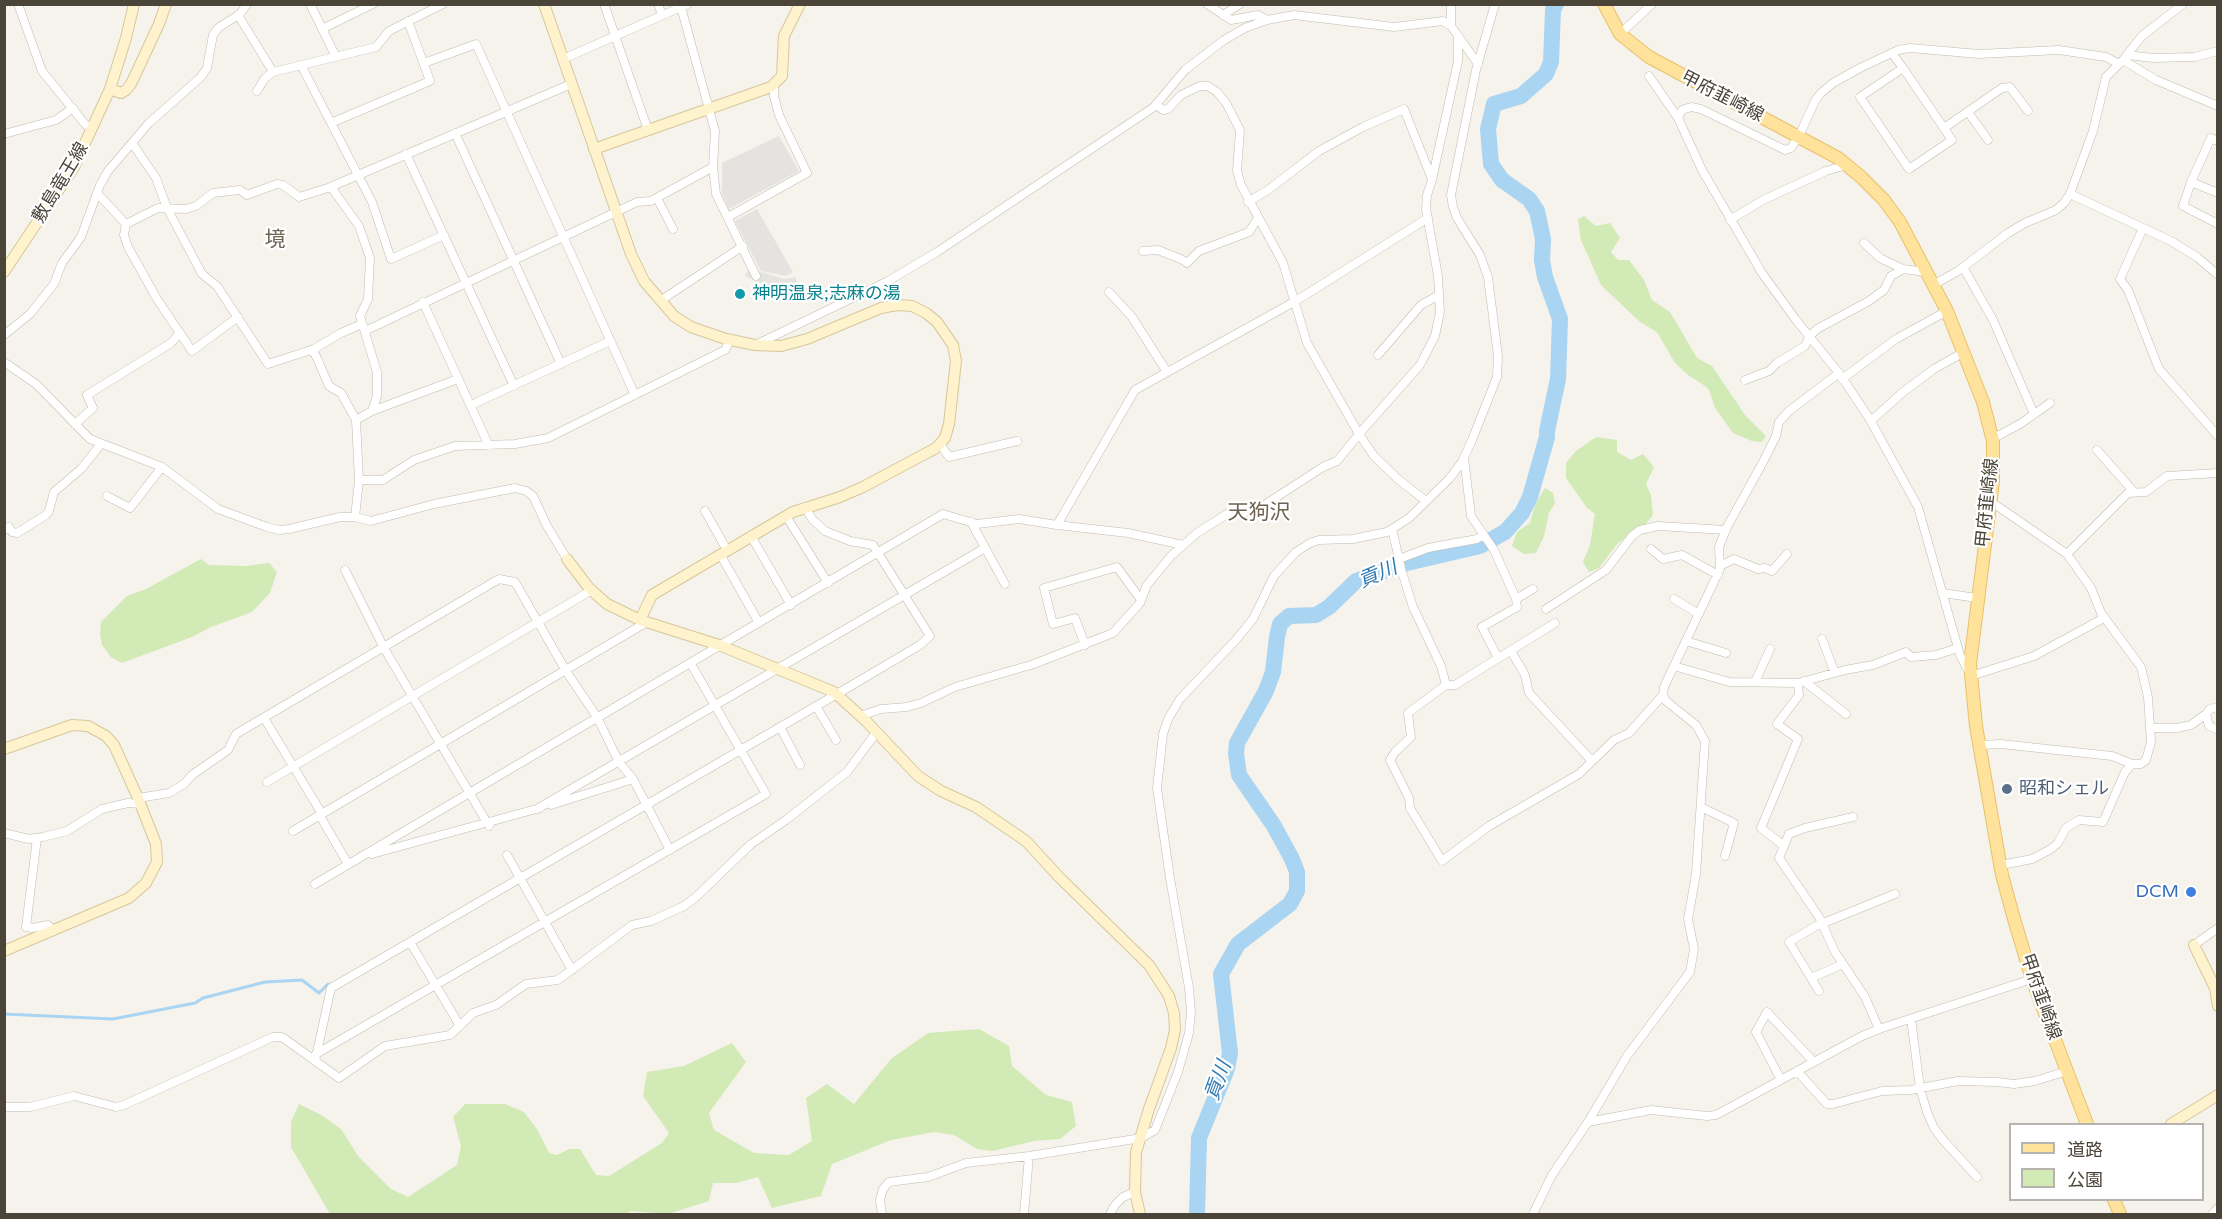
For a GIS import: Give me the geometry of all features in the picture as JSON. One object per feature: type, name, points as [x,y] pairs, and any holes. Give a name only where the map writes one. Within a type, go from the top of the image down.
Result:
[{"type":"main road","name":"甲府韮崎線","points":[[1604,4],[1620,34],[1666,68],[1799,136],[1846,165],[1884,200],[1899,222],[1947,311],[1983,402],[1992,439],[1993,481],[1971,646],[1971,676],[1979,745],[2001,865],[2014,919],[2032,979],[2086,1123]]},
{"type":"main road","points":[[2114,1201],[2120,1215]]},
{"type":"street","points":[[18,4],[42,71],[84,124],[92,129]]},
{"type":"street","name":"敷島竜王線","points":[[4,272],[74,167],[110,89],[134,4]]},
{"type":"street","points":[[110,89],[120,93],[131,84],[166,4]]},
{"type":"street","points":[[4,335],[30,314],[54,284],[62,263],[81,237],[97,193],[108,171],[170,102],[201,77],[207,68],[213,35],[218,28],[238,15],[247,4]]},
{"type":"street","points":[[310,4],[336,57]]},
{"type":"street","points":[[322,29],[374,4]]},
{"type":"street","points":[[257,91],[265,78],[273,72],[376,47],[389,31],[443,4]]},
{"type":"street","points":[[293,831],[566,671],[644,621],[652,596],[724,552],[805,507],[840,497],[863,487],[923,456],[945,438],[949,424],[956,361],[953,345],[937,322],[912,306],[897,305],[881,309],[793,344],[781,346],[755,345],[730,340],[691,327],[674,316],[660,301],[644,281],[631,254],[544,4]]},
{"type":"street","points":[[604,4],[648,130]]},
{"type":"street","points":[[658,4],[662,15]]},
{"type":"street","points":[[594,149],[774,85],[782,76],[786,30],[800,4]]},
{"type":"street","points":[[1207,4],[1231,20],[1258,15],[1267,20]]},
{"type":"street","points":[[1223,15],[1240,4]]},
{"type":"street","points":[[1451,4],[1451,26]]},
{"type":"street","points":[[882,1215],[880,1200],[883,1189],[889,1182],[928,1177],[966,1163],[1029,1156],[1141,1138],[1155,1130],[1178,1072],[1189,1033],[1191,1012],[1157,788],[1163,734],[1168,719],[1180,699],[1253,620],[1274,576],[1296,552],[1319,540],[1369,537],[1392,529],[1409,518],[1450,477],[1464,456],[1497,377],[1498,356],[1488,277],[1480,255],[1457,218],[1452,195],[1478,64],[1495,4]]},
{"type":"street","points":[[1620,34],[1652,4]]},
{"type":"street","points":[[1933,285],[1964,267],[2008,233],[2056,210],[2070,194],[2096,120],[2106,77],[2142,36],[2183,4]]},
{"type":"street","points":[[563,59],[685,6],[715,131],[713,167],[716,195],[756,276]]},
{"type":"street","points":[[238,15],[273,72]]},
{"type":"street","points":[[755,345],[888,281],[937,252],[1156,104],[1185,70],[1224,40],[1267,20],[1294,15],[1394,27],[1443,21],[1451,26],[1478,64]]},
{"type":"street","points":[[331,123],[430,81],[408,21]]},
{"type":"street","points":[[860,716],[881,709],[907,707],[921,703],[955,687],[1006,673],[1113,633],[1141,600],[1147,585],[1183,545],[1215,520],[1227,514],[1255,511],[1323,467],[1337,461],[1420,365],[1430,350],[1435,336],[1440,312],[1438,276],[1426,195],[1432,180],[1458,61],[1458,36]]},
{"type":"street","points":[[424,63],[476,44],[635,395]]},
{"type":"street","points":[[1678,118],[1682,110],[1691,107],[1701,109],[1785,150],[1791,148],[1799,136],[1821,93],[1833,83],[1892,53],[1910,48],[1979,54],[2059,50],[2123,60],[2194,57],[2217,51]]},
{"type":"street","points":[[1892,53],[1903,68],[1952,140],[1909,169],[1860,97],[1903,68]]},
{"type":"street","points":[[2123,60],[2156,80],[2217,106]]},
{"type":"street","points":[[301,65],[372,202],[391,259],[444,235]]},
{"type":"street","points":[[1648,76],[1673,108],[1701,170],[1762,273],[1871,421],[1918,507],[1958,648],[1971,676],[2034,656],[2104,618]]},
{"type":"street","points":[[126,224],[158,208],[186,209],[196,206],[213,193],[240,190],[247,195],[277,184],[283,185],[299,196],[331,186],[571,84]]},
{"type":"street","points":[[728,217],[807,173],[779,115],[774,96],[774,85]]},
{"type":"street","points":[[1156,104],[1163,110],[1168,109],[1181,95],[1200,86],[1208,86],[1217,92],[1238,123],[1240,130],[1237,171],[1248,202],[1283,263],[1307,343],[1374,456],[1426,501]]},
{"type":"street","points":[[1944,128],[2002,88],[2010,87],[2028,111]]},
{"type":"street","points":[[4,134],[56,120],[73,108]]},
{"type":"street","points":[[1248,202],[1268,190],[1319,151],[1363,127],[1404,109],[1432,180]]},
{"type":"street","points":[[1968,112],[1988,140]]},
{"type":"street","points":[[455,133],[561,364]]},
{"type":"street","points":[[2217,141],[2211,138],[2182,206],[2217,224]]},
{"type":"street","points":[[132,144],[156,178],[167,208],[202,274],[217,286],[268,364],[312,350],[341,333],[364,327],[423,302],[637,202],[651,201],[713,167]]},
{"type":"street","points":[[406,154],[514,386]]},
{"type":"street","points":[[1730,220],[1763,200],[1826,171],[1846,165]]},
{"type":"street","points":[[2191,182],[2217,193]]},
{"type":"street","points":[[331,186],[359,226],[367,243],[370,258],[368,299],[360,316],[377,372],[377,396],[372,411]]},
{"type":"street","points":[[97,193],[126,224]]},
{"type":"street","points":[[2070,194],[2171,241],[2197,257],[2217,275]]},
{"type":"street","points":[[657,198],[673,229]]},
{"type":"street","points":[[1143,250],[1158,250],[1187,263],[1199,251],[1249,232],[1258,218]]},
{"type":"street","points":[[1057,525],[1135,390],[1294,302],[1428,218]]},
{"type":"street","points":[[126,224],[124,235],[128,247],[157,298],[192,351],[238,317]]},
{"type":"street","points":[[2143,228],[2120,279],[2128,291],[2158,369],[2217,436]]},
{"type":"street","points":[[1864,243],[1880,258],[1903,268],[1926,272]]},
{"type":"street","points":[[660,301],[743,246]]},
{"type":"street","points":[[1964,267],[1993,320],[2034,414]]},
{"type":"street","points":[[1745,380],[1769,371],[1777,363],[1805,346],[1809,337],[1817,329],[1869,301],[1884,290],[1892,276],[1903,268]]},
{"type":"street","points":[[1109,292],[1132,317],[1167,372]]},
{"type":"street","points":[[1378,355],[1422,305],[1439,295]]},
{"type":"street","points":[[423,302],[489,446]]},
{"type":"street","points":[[1555,623],[1455,685],[1446,685],[1408,713],[1411,737],[1390,760],[1409,798],[1410,808],[1442,861],[1489,826],[1579,774],[1614,740],[1629,733],[1663,695],[1664,687],[1718,575],[1719,547],[1726,530],[1776,436],[1779,422],[1789,411],[1896,339],[1947,311]]},
{"type":"street","points":[[75,424],[93,408],[87,395],[171,343],[180,333]]},
{"type":"street","points":[[359,480],[382,480],[414,460],[455,446],[489,446],[532,442],[548,438],[725,350],[730,340]]},
{"type":"street","points":[[471,405],[610,341]]},
{"type":"street","points":[[312,350],[328,386],[341,393],[356,420],[359,480],[355,517]]},
{"type":"street","points":[[1871,421],[1919,380],[1964,351]]},
{"type":"street","points":[[4,362],[36,384],[90,439],[162,467],[219,509],[279,530],[340,517],[355,517],[371,521],[434,504],[515,488],[526,491],[533,496],[547,526],[567,559],[592,590],[607,604],[644,621],[719,645],[837,694],[918,776],[941,791],[976,807],[1026,841],[1059,877],[1149,965],[1161,981],[1174,1013],[1175,1030],[1172,1048],[1136,1152],[1135,1192],[1140,1215]]},
{"type":"street","points":[[356,420],[372,411],[458,379]]},
{"type":"street","points":[[1992,439],[2050,404]]},
{"type":"street","points":[[940,444],[949,457],[1017,441]]},
{"type":"street","points":[[4,530],[9,527],[12,532],[17,533],[46,515],[54,492],[81,469],[101,444]]},
{"type":"street","points":[[2097,450],[2134,492]]},
{"type":"street","points":[[1464,456],[1471,516],[1494,550],[1516,599],[1517,607],[1482,627],[1498,658]]},
{"type":"street","points":[[107,496],[130,507],[162,467]]},
{"type":"street","points":[[2067,554],[2128,493],[2146,492],[2167,476],[2217,473]]},
{"type":"street","points":[[1979,745],[2001,744],[2112,756],[2132,764],[2141,764],[2146,760],[2151,742],[2148,697],[2141,668],[2104,618],[2091,588],[2067,554],[1990,501]]},
{"type":"street","points":[[316,1058],[332,988],[837,694],[920,645],[930,636],[873,545],[850,541],[825,531],[812,519],[805,507]]},
{"type":"street","points":[[705,511],[759,623]]},
{"type":"street","points":[[315,884],[943,514],[977,524],[1019,519],[1128,533],[1183,545]]},
{"type":"street","points":[[786,516],[828,583]]},
{"type":"street","points":[[971,522],[1005,584]]},
{"type":"street","points":[[1546,609],[1606,570],[1632,536],[1640,530],[1658,526],[1726,530]]},
{"type":"street","points":[[1392,529],[1413,608],[1441,666],[1446,685]]},
{"type":"street","points":[[751,536],[791,605]]},
{"type":"street","points":[[1399,559],[1428,548],[1484,536]]},
{"type":"street","points":[[537,809],[985,548]]},
{"type":"street","points":[[1651,549],[1663,559],[1682,555],[1718,575]]},
{"type":"street","points":[[1720,566],[1734,559],[1758,569],[1765,568],[1772,571],[1787,554]]},
{"type":"street","points":[[1085,645],[1075,618],[1053,624],[1044,588],[1117,567],[1141,600]]},
{"type":"street","points":[[345,570],[384,648],[488,825]]},
{"type":"street","points":[[4,833],[29,839],[67,831],[102,809],[169,793],[228,750],[236,734],[499,579],[515,582],[566,671],[597,717],[670,850]]},
{"type":"street","points":[[1516,599],[1533,589]]},
{"type":"street","points":[[267,782],[592,590]]},
{"type":"street","points":[[1942,593],[1977,598]]},
{"type":"street","points":[[1674,599],[1699,614]]},
{"type":"street","points":[[1822,639],[1835,673]]},
{"type":"street","points":[[1686,641],[1726,653]]},
{"type":"street","points":[[1674,666],[1729,682],[1801,682],[1873,665],[1906,652],[1911,657],[1936,655],[1958,648]]},
{"type":"street","points":[[1755,682],[1770,649]]},
{"type":"street","points":[[1510,651],[1525,675],[1529,693],[1592,761]]},
{"type":"street","points":[[316,1058],[544,922],[766,794],[691,664]]},
{"type":"street","points":[[1801,682],[1846,714]]},
{"type":"street","points":[[1784,846],[1761,828],[1798,739],[1777,724],[1799,695],[1801,682]]},
{"type":"street","points":[[1533,1215],[1552,1175],[1588,1122],[1628,1056],[1690,972],[1694,949],[1688,919],[1695,882],[1705,741],[1696,725],[1671,706],[1663,695]]},
{"type":"street","points":[[816,706],[836,740]]},
{"type":"street","points":[[2150,728],[2176,728],[2191,725],[2210,709],[2217,707]]},
{"type":"street","points":[[2206,714],[2209,726],[2217,730]]},
{"type":"street","points":[[264,718],[294,766],[348,864]]},
{"type":"street","points":[[4,749],[72,725],[88,726],[106,736],[114,745],[140,801],[156,844],[157,862],[147,883],[129,898],[4,951]]},
{"type":"street","points":[[780,727],[800,765]]},
{"type":"street","points":[[4,1107],[30,1107],[74,1096],[116,1107],[124,1105],[273,1037],[282,1037],[316,1058],[339,1078],[385,1046],[450,1035],[473,1013],[496,1005],[526,984],[558,980],[632,925],[664,916],[696,897],[751,844],[848,772],[876,733]]},
{"type":"street","points":[[2001,865],[2032,859],[2051,849],[2058,843],[2066,828],[2079,820],[2103,822],[2125,772],[2132,764]]},
{"type":"street","points":[[360,857],[488,825],[633,780]]},
{"type":"street","points":[[1701,807],[1734,823],[1725,856]]},
{"type":"street","points":[[1853,817],[1789,834],[1779,858],[1822,924],[1843,964],[1865,997],[1879,1029]]},
{"type":"street","points":[[37,838],[26,927],[48,925],[54,930]]},
{"type":"street","points":[[507,855],[572,970]]},
{"type":"street","points":[[1818,991],[1789,942],[1822,924],[1895,894]]},
{"type":"street","points":[[2217,928],[2194,945],[2215,988],[2217,1006]]},
{"type":"street","points":[[410,942],[460,1026]]},
{"type":"street","points":[[1811,978],[1843,964]]},
{"type":"street","points":[[1588,1122],[1651,1110],[1716,1115],[1879,1029],[2032,979]]},
{"type":"street","points":[[1781,1080],[1756,1032],[1767,1012],[1814,1062]]},
{"type":"street","points":[[1911,1019],[1920,1088],[1934,1128],[1977,1177]]},
{"type":"street","points":[[1797,1071],[1827,1104],[1882,1091],[1911,1090],[1958,1081],[2014,1084],[2035,1081],[2067,1071]]},
{"type":"street","points":[[2174,1123],[2217,1095]]},
{"type":"street","points":[[1024,1215],[1029,1156]]},
{"type":"street","points":[[1110,1215],[1115,1205],[1123,1197],[1135,1192]]},
{"type":"street","points":[[2212,1215],[2217,1208]]},
{"type":"green space","points":[[1584,216],[1596,226],[1610,223],[1620,238],[1611,252],[1618,260],[1629,260],[1644,280],[1652,300],[1670,312],[1697,358],[1712,366],[1745,415],[1766,436],[1762,442],[1752,441],[1733,433],[1715,408],[1709,390],[1675,363],[1657,332],[1640,322],[1601,285],[1581,240],[1578,219]]},
{"type":"green space","points":[[1596,437],[1617,440],[1617,452],[1631,460],[1643,454],[1654,467],[1646,484],[1651,495],[1653,515],[1646,524],[1618,543],[1599,568],[1589,572],[1583,562],[1590,545],[1595,514],[1587,508],[1566,478],[1566,463],[1576,451]]},
{"type":"green space","points":[[1545,488],[1553,493],[1555,503],[1549,513],[1544,536],[1536,553],[1524,554],[1512,546],[1517,532],[1530,523],[1535,505]]},
{"type":"green space","points":[[201,559],[209,565],[246,566],[269,563],[277,572],[270,593],[252,612],[122,663],[111,657],[102,645],[101,622],[127,596],[146,589]]},
{"type":"green space","points":[[979,1029],[1009,1046],[1012,1066],[1046,1095],[1072,1102],[1076,1126],[1060,1139],[1034,1141],[993,1151],[977,1149],[954,1135],[934,1132],[891,1140],[832,1164],[821,1196],[772,1208],[758,1177],[736,1183],[713,1183],[709,1201],[668,1214],[631,1211],[625,1214],[330,1214],[291,1147],[291,1122],[299,1104],[323,1116],[341,1129],[358,1156],[391,1189],[408,1197],[457,1165],[461,1146],[453,1117],[465,1104],[505,1104],[524,1112],[537,1129],[549,1153],[557,1155],[569,1149],[580,1149],[596,1175],[609,1176],[662,1143],[669,1133],[643,1096],[647,1072],[684,1066],[732,1043],[746,1062],[709,1113],[714,1130],[754,1153],[789,1155],[812,1141],[806,1098],[827,1084],[854,1104],[891,1059],[928,1033]]},
{"type":"shaded area","points":[[779,136],[799,171],[729,209],[722,194],[722,163]]},
{"type":"shaded area","points":[[757,209],[793,272],[786,276],[761,271],[735,221]]},
{"type":"shaded area","points":[[749,268],[784,279],[796,277],[798,291],[786,295],[745,276]]},
{"type":"waterway","name":"貢川","points":[[1197,1214],[1199,1138],[1227,1069],[1230,1053],[1221,974],[1238,944],[1290,904],[1297,891],[1297,872],[1292,859],[1274,826],[1239,775],[1236,753],[1237,743],[1266,691],[1273,672],[1280,624],[1289,616],[1316,615],[1329,607],[1356,581],[1407,563],[1480,546],[1505,532],[1522,513],[1530,497],[1547,437],[1558,379],[1560,319],[1545,277],[1542,260],[1543,239],[1537,211],[1529,199],[1502,180],[1491,164],[1488,129],[1494,104],[1521,96],[1546,74],[1551,62],[1553,10],[1556,4]]},
{"type":"waterway","points":[[4,1014],[113,1019],[195,1003],[203,998],[265,982],[302,980],[319,993],[328,984]]},
{"type":"place","name":"神明温泉;志麻の湯","points":[[740,294]]},
{"type":"place","name":"昭和シェル","points":[[2007,789]]},
{"type":"place","name":"DCM","points":[[2191,892]]},
{"type":"district","name":"境","points":[[275,240]]},
{"type":"district","name":"天狗沢","points":[[1259,513]]}]
